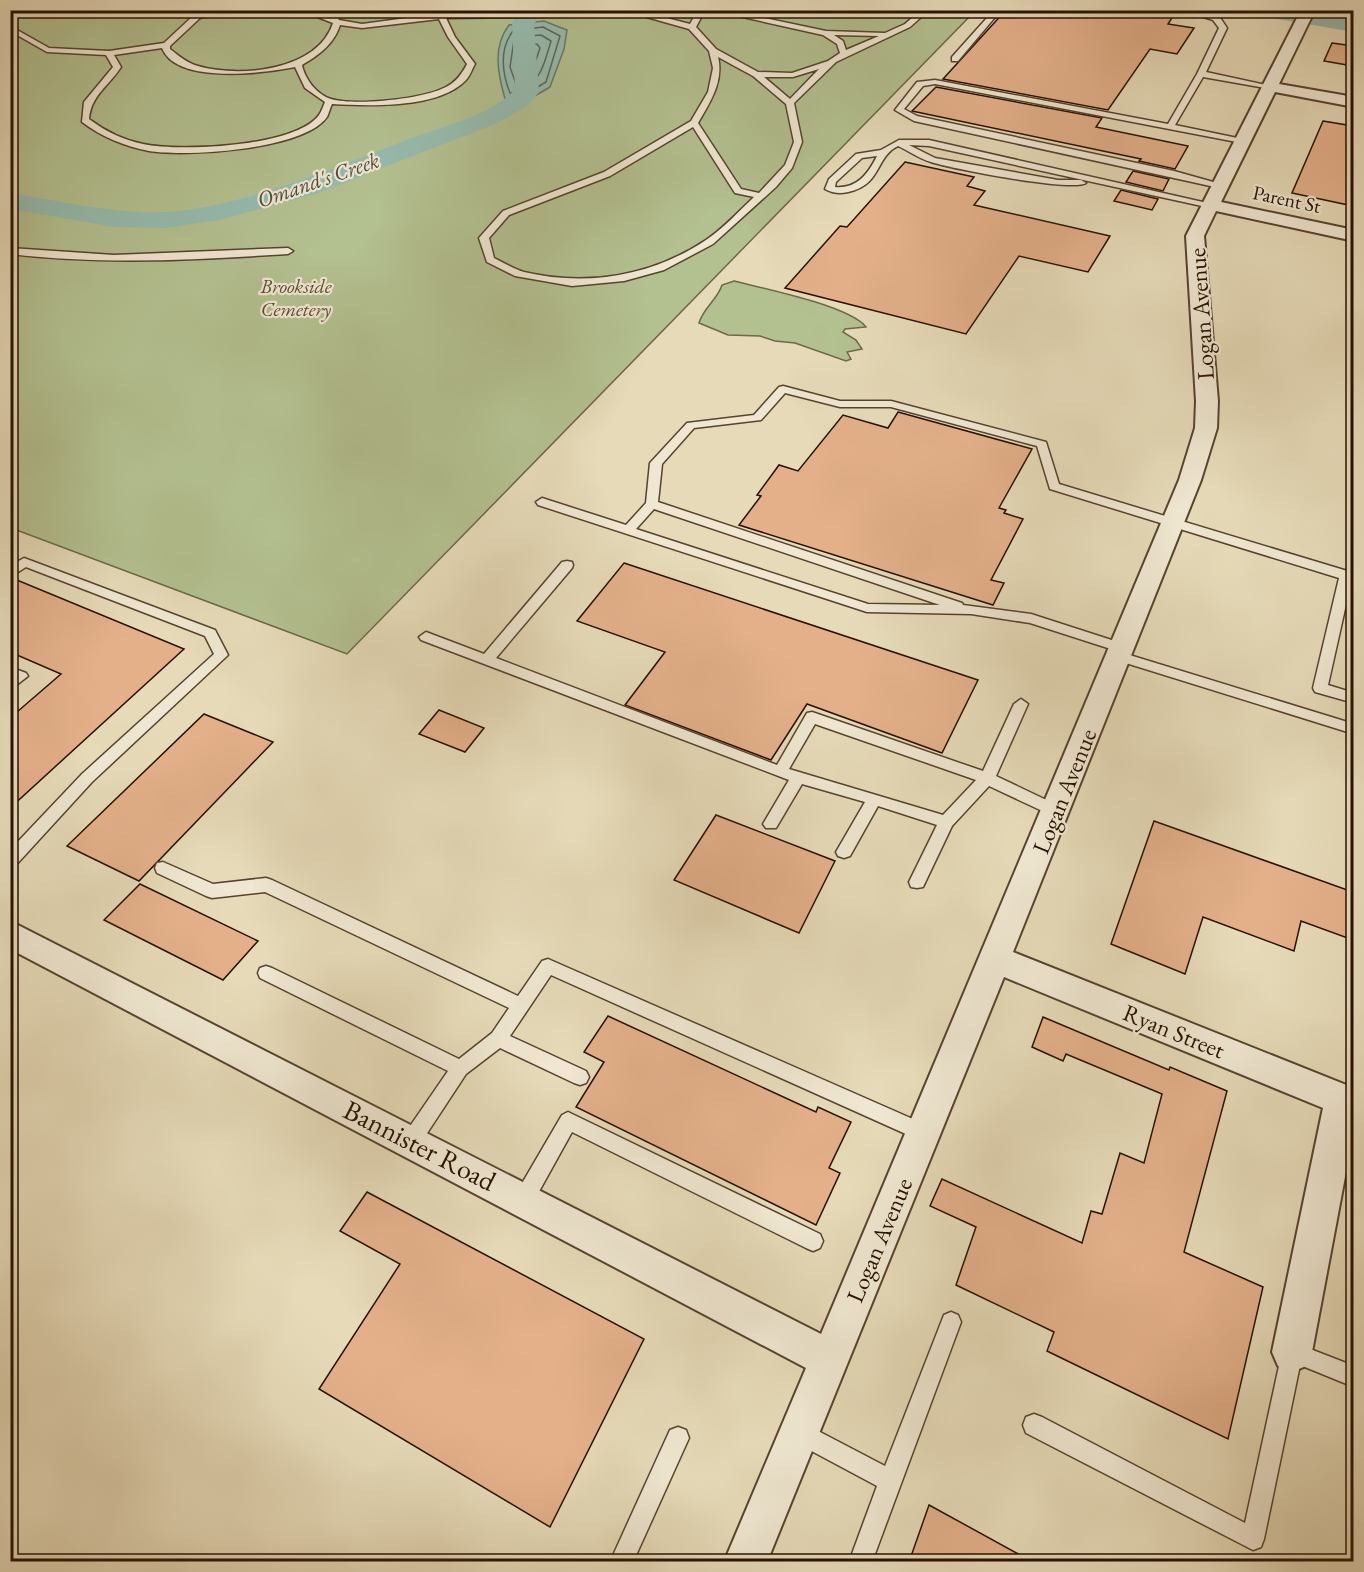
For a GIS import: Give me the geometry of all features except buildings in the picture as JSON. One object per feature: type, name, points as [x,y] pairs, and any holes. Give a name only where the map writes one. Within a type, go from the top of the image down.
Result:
[{"type":"street","name":"Logan Avenue","points":[[745,1562],[924,1133],[1190,480],[1206,428],[1207,401],[1195,236],[1308,10]]},
{"type":"street","points":[[1271,87],[1353,102]]},
{"type":"street","name":"Parent St","points":[[1216,196],[1353,236]]},
{"type":"street","name":"Bannister Road","points":[[10,934],[829,1359]]},
{"type":"street","name":"Ryan Street","points":[[995,959],[1348,1101]]},
{"type":"street","points":[[1292,1352],[1348,1101]]},
{"type":"lane","points":[[187,10],[198,16]]},
{"type":"lane","points":[[10,28],[47,50],[110,53],[166,45],[198,16],[231,10]]},
{"type":"lane","points":[[302,10],[337,22],[362,26],[440,13],[643,14],[692,27],[713,51],[756,74],[790,103],[798,142],[789,166],[761,196],[710,242],[661,268],[624,278],[572,283],[519,274],[490,260],[484,238],[506,213],[607,174],[694,123],[711,92],[717,68],[713,51]]},
{"type":"lane","points":[[329,10],[337,22]]},
{"type":"lane","points":[[643,14],[653,10]]},
{"type":"lane","points":[[692,27],[702,10]]},
{"type":"lane","points":[[714,10],[825,33],[892,33]]},
{"type":"lane","points":[[756,74],[793,75],[831,62],[916,22],[926,10]]},
{"type":"lane","points":[[955,59],[998,10]]},
{"type":"lane","points":[[1170,127],[1201,74],[1223,28],[1216,18],[1184,10]]},
{"type":"lane","points":[[298,64],[303,80],[309,88],[330,100],[358,103],[394,102],[427,96],[456,84],[464,78],[471,64],[462,48],[453,39],[448,24],[440,13]]},
{"type":"lane","points":[[166,45],[166,50],[179,62],[213,70],[249,73],[298,64],[323,48],[329,41],[337,22]]},
{"type":"lane","points":[[825,33],[840,43],[844,54]]},
{"type":"lane","points":[[110,53],[117,67],[90,96],[84,107],[85,120],[94,128],[122,141],[161,150],[202,150],[284,137],[305,130],[321,120],[329,110],[330,100]]},
{"type":"lane","points":[[790,103],[831,62]]},
{"type":"lane","points":[[1201,74],[1271,87]]},
{"type":"lane","points":[[1216,196],[914,118],[899,110],[920,84],[935,82],[1244,142]]},
{"type":"lane","points":[[694,123],[738,192],[761,196]]},
{"type":"lane","points":[[899,143],[933,160],[1058,183],[1078,184],[1090,179]]},
{"type":"lane","points":[[882,152],[874,171],[866,180],[846,191],[830,189],[832,181],[859,156],[882,152],[899,143],[929,143],[1090,179],[1169,184],[1216,196]]},
{"type":"lane","points":[[10,251],[67,258],[117,260],[288,251]]},
{"type":"lane","points":[[628,530],[652,504],[656,463],[691,425],[757,418],[783,388],[840,404],[891,404],[1042,444],[1054,486],[1349,577],[1320,687],[1353,698]]},
{"type":"lane","points":[[542,502],[867,608],[971,610],[1031,619],[1120,652],[1353,729]]},
{"type":"lane","points":[[652,504],[971,610]]},
{"type":"lane","points":[[10,573],[24,562],[210,633],[221,655],[87,778],[10,861]]},
{"type":"lane","points":[[487,660],[567,566]]},
{"type":"lane","points":[[426,637],[780,772],[946,822]]},
{"type":"lane","points":[[10,672],[21,676],[10,685]]},
{"type":"lane","points":[[917,882],[946,822],[987,778],[1021,704]]},
{"type":"lane","points":[[780,772],[812,717],[987,778],[1056,810]]},
{"type":"lane","points":[[771,824],[799,777]]},
{"type":"lane","points":[[844,852],[874,799]]},
{"type":"lane","points":[[163,868],[212,891],[266,885],[519,1005]]},
{"type":"lane","points":[[411,1141],[460,1068],[498,1039],[519,1005],[548,966],[924,1133]]},
{"type":"lane","points":[[266,973],[460,1068]]},
{"type":"lane","points":[[498,1039],[580,1077]]},
{"type":"lane","points":[[524,1199],[568,1121],[813,1241]]},
{"type":"lane","points":[[860,1562],[951,1322]]},
{"type":"lane","points":[[1034,1425],[1253,1539],[1292,1352],[1353,1377]]},
{"type":"lane","points":[[799,1432],[890,1481]]},
{"type":"lane","points":[[621,1562],[678,1438]]},
{"type":"green space","name":"Brookside Cemetery","points":[[10,11],[975,11],[347,654],[11,528]]},
{"type":"green space","points":[[734,281],[825,305],[857,319],[866,327],[845,329],[843,332],[856,340],[862,349],[847,352],[851,359],[846,361],[795,343],[775,341],[760,336],[728,335],[699,323],[722,285]]},
{"type":"water","points":[[544,21],[567,30],[564,49],[550,87],[529,98],[505,99],[498,61],[498,51],[504,33],[509,25]]},
{"type":"waterway","name":"Omand's Creek","points":[[10,201],[115,219],[165,220],[219,212],[308,187],[491,117],[518,101],[527,92],[523,23],[535,10]]},
{"type":"waterway","name":"Omand's Creek","points":[[1265,10],[1354,25]]}]
